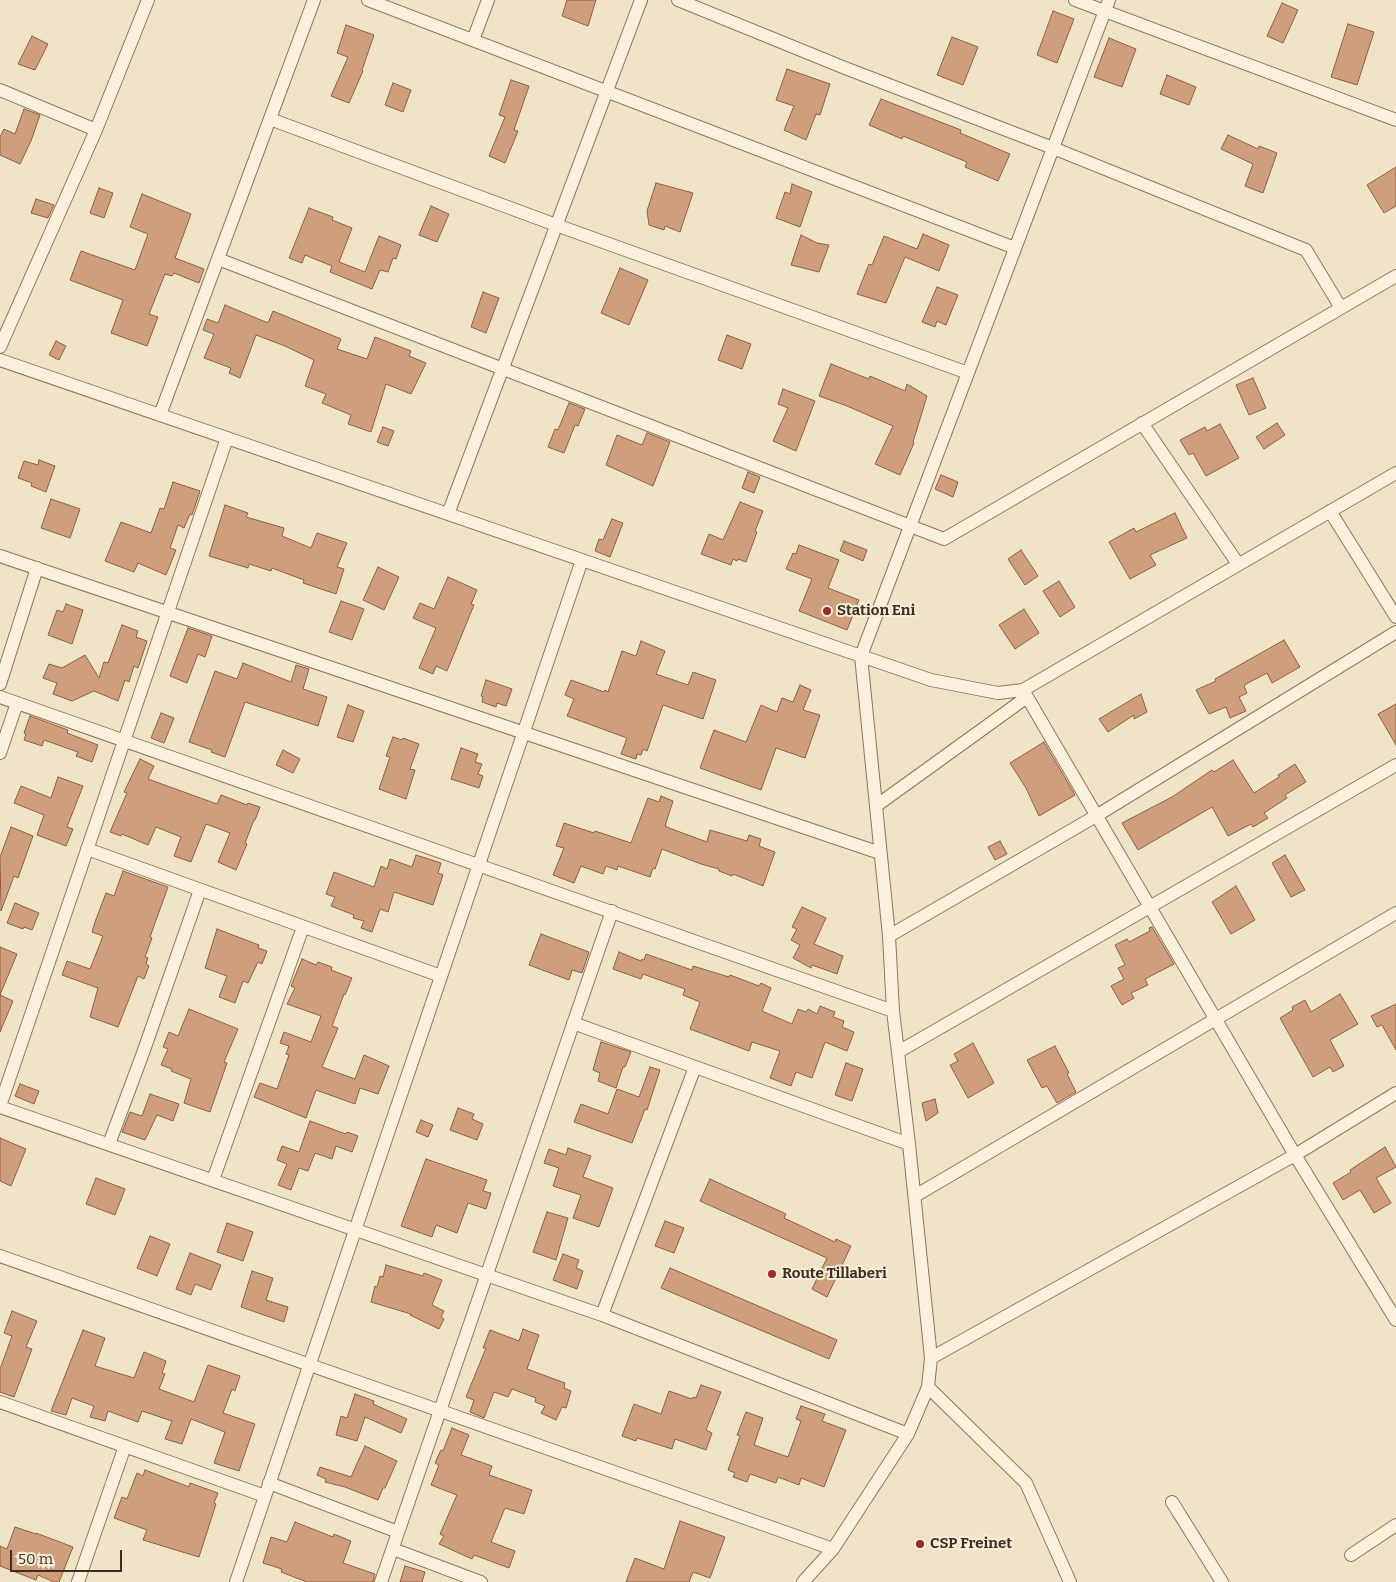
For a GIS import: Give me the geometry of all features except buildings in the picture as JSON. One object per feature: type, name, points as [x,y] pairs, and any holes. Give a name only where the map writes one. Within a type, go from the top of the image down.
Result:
[{"type":"street","points":[[0,348],[96,130],[148,0]]},
{"type":"street","points":[[160,415],[314,0]]},
{"type":"street","points":[[368,0],[1015,248]]},
{"type":"street","points":[[473,40],[488,0]]},
{"type":"street","points":[[448,514],[641,0]]},
{"type":"street","points":[[678,0],[1306,250],[1340,308]]},
{"type":"street","points":[[1075,0],[1107,5],[1396,120]]},
{"type":"street","points":[[803,1582],[833,1549],[908,1434],[928,1387],[930,1358],[909,1144],[893,1011],[889,936],[861,656],[1107,5]]},
{"type":"street","points":[[0,90],[96,130]]},
{"type":"street","points":[[270,119],[556,225],[968,373]]},
{"type":"street","points":[[218,259],[944,539],[1396,276]]},
{"type":"street","points":[[0,360],[931,680],[998,693],[1025,693]]},
{"type":"street","points":[[1142,423],[1238,564]]},
{"type":"street","points":[[227,438],[0,1106],[602,1315],[908,1434]]},
{"type":"street","points":[[876,806],[1025,693],[1238,564],[1396,473]]},
{"type":"street","points":[[1330,510],[1396,617]]},
{"type":"street","points":[[0,556],[880,854]]},
{"type":"street","points":[[236,1582],[582,560]]},
{"type":"street","points":[[0,684],[36,568]]},
{"type":"street","points":[[889,936],[1096,816],[1396,632]]},
{"type":"street","points":[[1025,693],[1295,1155],[1396,1320]]},
{"type":"street","points":[[0,697],[893,1011]]},
{"type":"street","points":[[0,753],[17,702]]},
{"type":"street","points":[[898,1052],[1396,765]]},
{"type":"street","points":[[87,849],[441,976]]},
{"type":"street","points":[[109,1144],[200,890]]},
{"type":"street","points":[[381,1582],[612,912]]},
{"type":"street","points":[[914,1196],[1396,913]]},
{"type":"street","points":[[212,1180],[303,927]]},
{"type":"street","points":[[573,1023],[909,1144]]},
{"type":"street","points":[[602,1315],[695,1067]]},
{"type":"street","points":[[930,1358],[1295,1155],[1396,1094]]},
{"type":"street","points":[[0,1256],[833,1549]]},
{"type":"street","points":[[928,1387],[1026,1483],[1070,1582]]},
{"type":"street","points":[[0,1402],[125,1446],[398,1532]]},
{"type":"street","points":[[78,1582],[125,1446]]},
{"type":"street","points":[[1172,1502],[1222,1582]]},
{"type":"street","points":[[1351,1555],[1396,1525]]},
{"type":"street","points":[[392,1549],[481,1582]]},
{"type":"place","name":"Station Eni","points":[[827,611]]},
{"type":"place","name":"Route Tillaberi","points":[[772,1274]]},
{"type":"place","name":"CSP Freinet","points":[[920,1544]]}]
